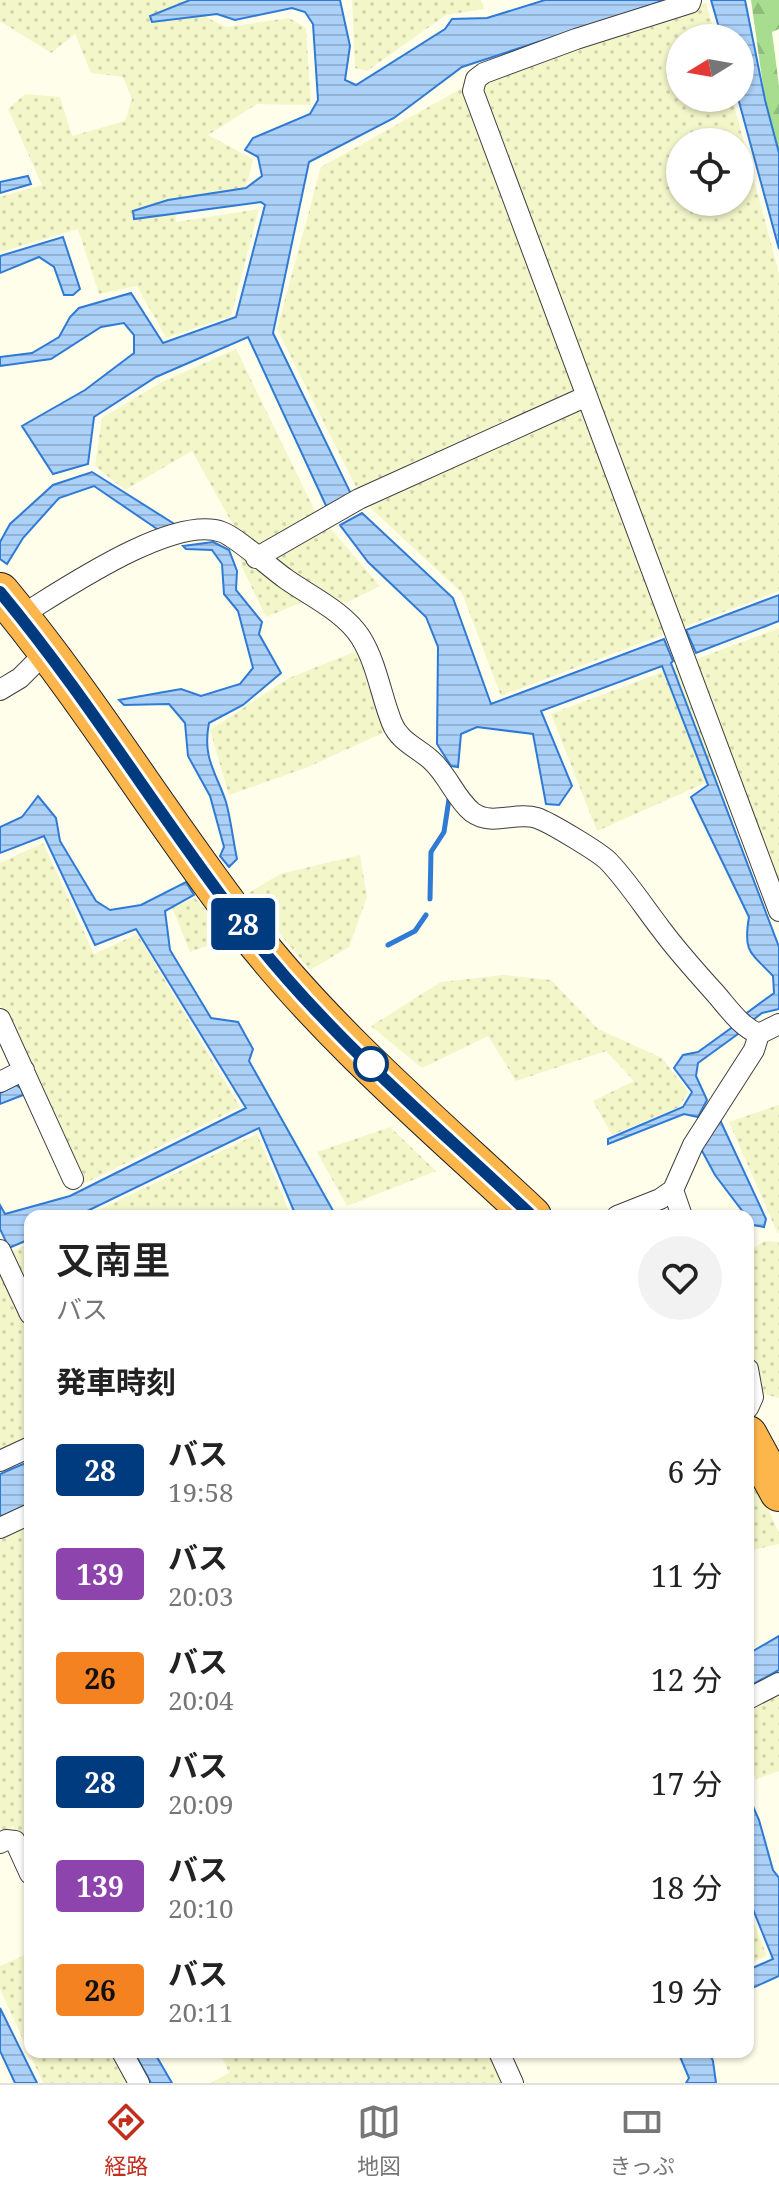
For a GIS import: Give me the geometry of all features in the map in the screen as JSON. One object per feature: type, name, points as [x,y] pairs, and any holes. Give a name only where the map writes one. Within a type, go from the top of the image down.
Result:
[{"type":"highway","points":[[10,604],[48,650],[247,930],[332,1027],[526,1210]]},
{"type":"highway","points":[[754,1446],[779,1492]]},
{"type":"street","points":[[691,0],[690,3],[484,73],[476,79],[473,91],[779,911]]},
{"type":"street","points":[[256,558],[359,499],[587,396]]},
{"type":"street","points":[[10,604],[179,533],[208,528],[226,533],[256,558],[343,618],[361,638],[374,667],[393,727],[407,743],[430,758],[448,777],[459,797],[473,812],[488,820],[521,816],[537,818],[607,859],[673,945],[743,1024],[759,1034]]},
{"type":"street","points":[[0,690],[20,678],[48,650]]},
{"type":"street","points":[[0,1019],[73,1179]]},
{"type":"street","points":[[632,1210],[673,1190],[693,1145],[754,1050],[759,1034],[779,1024]]},
{"type":"street","points":[[0,1082],[24,1070]]},
{"type":"street","points":[[673,1190],[680,1210]]},
{"type":"street","points":[[0,1250],[24,1301]]},
{"type":"street","points":[[0,1461],[24,1450]]},
{"type":"street","points":[[0,1528],[24,1517]]},
{"type":"street","points":[[754,1696],[779,1683]]},
{"type":"street","points":[[0,1843],[15,1841],[24,1861]]},
{"type":"street","points":[[125,2058],[139,2083]]},
{"type":"street","points":[[502,2058],[513,2083]]},
{"type":"green space","points":[[0,0],[191,0],[192,10],[226,27],[289,18],[306,28],[311,105],[257,104],[208,135],[253,159],[245,192],[175,202],[176,222],[259,209],[231,316],[166,338],[137,286],[99,294],[78,229],[0,252],[0,197],[42,185],[8,109],[25,94],[60,97],[72,136],[125,121],[132,99],[123,77],[91,73],[75,34],[51,53],[0,21]]},
{"type":"green space","points":[[352,0],[481,0],[484,9],[446,15],[367,71],[355,68]]},
{"type":"green space","points":[[751,0],[779,0],[779,29],[772,32],[779,86],[779,153],[765,100]]},
{"type":"green space","points":[[706,3],[712,24],[666,24],[666,112],[736,112],[740,128],[666,128],[666,216],[754,216],[754,180],[779,273],[779,591],[501,696],[462,593],[363,501],[277,329],[321,167],[464,87]]},
{"type":"green space","points":[[236,349],[314,509],[380,586],[346,603],[322,594],[266,617],[243,569],[236,530],[192,451],[125,490],[95,466],[102,418],[162,382]]},
{"type":"green space","points":[[779,628],[779,883],[734,770],[597,831],[551,714]]},
{"type":"green space","points":[[359,650],[387,731],[308,767],[229,795],[210,730],[289,678]]},
{"type":"green space","points":[[43,843],[94,954],[137,934],[240,1107],[83,1184],[0,1005],[0,863]]},
{"type":"green space","points":[[360,855],[367,897],[349,947],[310,970],[247,894],[280,874]]},
{"type":"green space","points":[[195,898],[228,938],[190,952],[172,907]]},
{"type":"green space","points":[[503,975],[551,980],[598,1029],[662,1058],[688,1092],[679,1107],[612,1135],[593,1101],[634,1081],[606,1051],[516,1081],[488,1036],[422,1068],[371,1026],[441,982]]},
{"type":"green space","points":[[779,1105],[779,1233],[778,1234],[729,1122]]},
{"type":"green space","points":[[390,1127],[436,1171],[347,1206],[317,1152]]},
{"type":"green space","points":[[257,1134],[289,1210],[99,1210]]},
{"type":"green space","points":[[764,1241],[779,1242],[779,1398],[761,1393],[754,1377],[754,1248]]},
{"type":"green space","points":[[24,1246],[24,1286],[9,1253]]},
{"type":"green space","points":[[0,1266],[24,1319],[24,1440],[0,1450]]},
{"type":"green space","points":[[754,1479],[779,1533],[779,1544],[754,1550]]},
{"type":"green space","points":[[24,1525],[24,1847],[13,1826],[0,1834],[0,1537]]},
{"type":"green space","points":[[779,1695],[779,1771],[756,1779],[754,1775],[754,1708]]},
{"type":"green space","points":[[754,1924],[767,1956],[754,1961]]},
{"type":"green space","points":[[24,1956],[24,2041],[0,1989],[0,1966]]},
{"type":"green space","points":[[32,2058],[117,2058],[130,2083],[43,2083]]},
{"type":"green space","points":[[223,2058],[492,2058],[503,2083],[211,2083],[229,2073]]},
{"type":"water","points":[[190,0],[340,0],[350,46],[345,80],[356,85],[445,29],[452,19],[487,18],[545,0],[666,0],[462,67],[394,118],[309,162],[273,333],[352,496],[328,510],[248,337],[156,377],[94,417],[88,464],[53,474],[22,426],[85,390],[134,353],[134,335],[124,323],[101,327],[51,359],[0,366],[0,357],[32,353],[59,337],[79,308],[131,293],[163,343],[236,317],[265,205],[261,202],[134,219],[133,211],[168,200],[246,188],[262,176],[258,157],[245,150],[253,138],[310,114],[318,100],[313,24],[305,12],[292,8],[235,20],[217,14],[152,22],[150,16]]},
{"type":"water","points":[[711,0],[745,0],[750,24],[718,24]]},
{"type":"water","points":[[754,45],[779,153],[779,249],[754,157],[754,128],[746,128],[742,112],[754,112]]},
{"type":"water","points":[[28,176],[31,184],[0,193],[0,182]]},
{"type":"water","points":[[63,237],[80,289],[73,295],[64,295],[54,267],[39,257],[0,273],[0,256]]},
{"type":"water","points":[[92,472],[176,525],[160,531],[94,486],[59,498],[23,538],[7,564],[0,559],[0,542],[10,524],[53,485]]},
{"type":"water","points":[[362,513],[453,598],[491,704],[664,639],[779,947],[779,1009],[762,1013],[749,1023],[744,1015],[774,993],[773,976],[750,951],[747,938],[749,917],[691,797],[708,785],[662,666],[541,711],[572,786],[559,805],[546,804],[533,734],[477,727],[461,734],[458,767],[451,766],[437,744],[438,647],[426,617],[368,562],[340,525]]},
{"type":"water","points":[[213,542],[229,550],[237,571],[236,590],[262,622],[259,634],[281,673],[243,705],[209,723],[207,746],[226,802],[237,859],[229,867],[220,856],[224,847],[210,796],[188,756],[185,723],[169,704],[124,705],[119,700],[181,689],[201,696],[240,684],[253,668],[238,611],[224,594],[222,564],[212,550],[186,549],[183,546]]},
{"type":"water","points":[[779,595],[779,621],[696,653],[686,630]]},
{"type":"water","points":[[38,796],[56,818],[60,841],[96,901],[110,910],[141,905],[186,882],[194,895],[165,911],[170,950],[211,1018],[238,1022],[253,1049],[249,1061],[333,1210],[293,1210],[259,1128],[89,1210],[24,1210],[24,1242],[9,1248],[0,1229],[0,1205],[5,1214],[70,1196],[246,1108],[136,929],[95,945],[44,836],[0,853],[0,827],[22,817]]},
{"type":"water","points":[[734,1026],[738,1034],[698,1063],[696,1076],[707,1100],[698,1117],[684,1114],[608,1144],[608,1139],[683,1107],[692,1092],[674,1068],[683,1055],[698,1052]]},
{"type":"water","points":[[16,1085],[22,1089],[23,1095],[0,1104],[0,1093]]},
{"type":"water","points":[[720,1120],[766,1219],[764,1227],[754,1225],[754,1210],[742,1210],[715,1175],[701,1149]]},
{"type":"water","points":[[24,1464],[24,1508],[0,1519],[0,1474]]},
{"type":"water","points":[[779,1636],[779,1670],[754,1684],[754,1651]]},
{"type":"water","points":[[754,1809],[773,1870],[779,1878],[779,1976],[754,1987],[754,1967],[773,1959],[754,1912]]},
{"type":"water","points":[[0,2008],[37,2083],[15,2083],[0,2051]]},
{"type":"water","points":[[137,2058],[157,2058],[172,2083],[151,2083]]},
{"type":"water","points":[[681,2058],[712,2058],[716,2083],[686,2083],[689,2078]]},
{"type":"waterway","points":[[430,899],[431,852],[444,832],[449,799]]},
{"type":"waterway","points":[[388,945],[415,931],[426,915]]},
{"type":"bus line","name":"28","points":[[0,592],[48,650],[247,930],[332,1027],[526,1210]]}]
